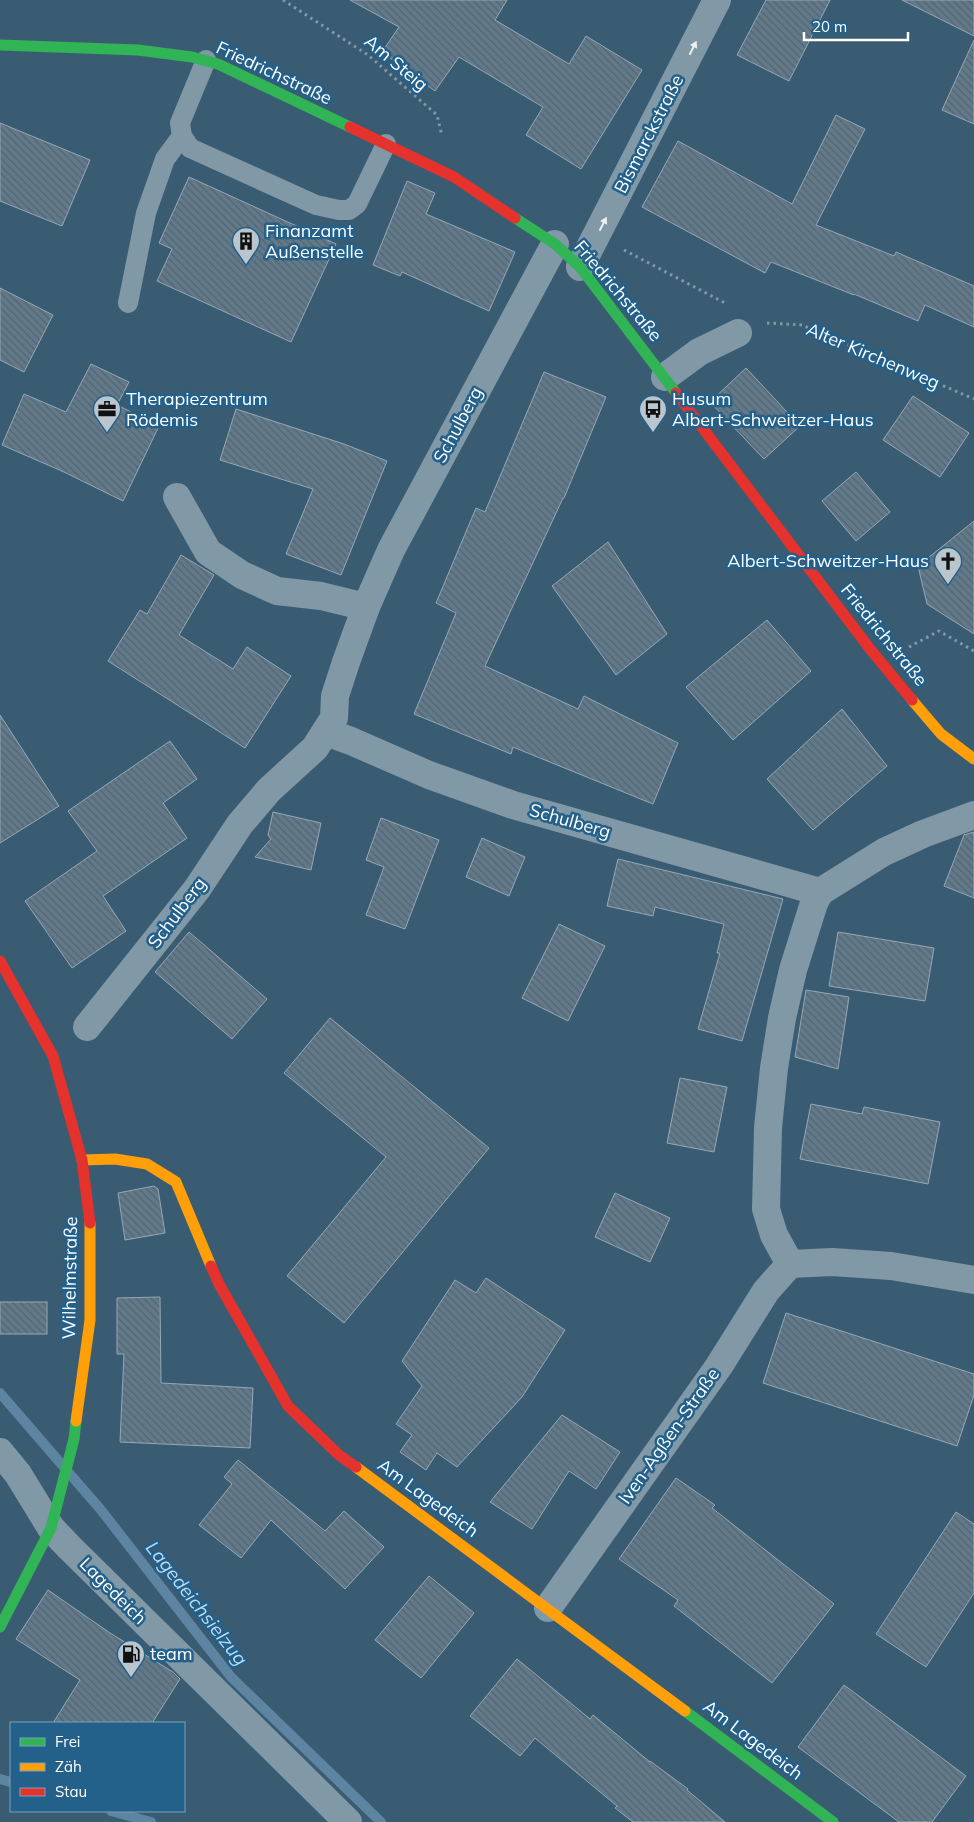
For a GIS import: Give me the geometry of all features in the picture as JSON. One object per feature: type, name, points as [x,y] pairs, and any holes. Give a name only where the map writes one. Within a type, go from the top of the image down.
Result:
[{"type":"street","name":"Bismarckstraße","points":[[580,267],[718,0]]},
{"type":"street","name":"Friedrichstraße","points":[[0,46],[146,51],[186,56],[218,64],[454,177],[555,244],[580,267],[881,662],[942,734],[974,760]]},
{"type":"street","name":"Schulberg","points":[[87,1027],[197,889],[240,824],[269,790],[315,748],[326,732],[334,718],[335,696],[366,607],[391,550],[555,244]]},
{"type":"street","points":[[665,377],[699,352],[738,333]]},
{"type":"street","points":[[177,497],[208,552],[242,575],[277,591],[321,596],[366,607]]},
{"type":"street","name":"Schulberg","points":[[326,732],[429,775],[513,805],[820,892]]},
{"type":"street","points":[[974,815],[923,834],[884,852],[820,892],[807,921],[791,980],[774,1068],[768,1128],[766,1209],[774,1235],[790,1264],[832,1262],[891,1266],[974,1280]]},
{"type":"street","name":"Wilhelmstraße","points":[[0,962],[53,1056],[82,1160],[91,1232],[90,1320],[74,1439],[51,1528],[0,1627]]},
{"type":"street","name":"Am Lagedeich","points":[[82,1160],[116,1158],[147,1164],[176,1182],[219,1284],[288,1406],[339,1455],[548,1608],[833,1822]]},
{"type":"street","name":"Iven-Agßen-Straße","points":[[548,1608],[719,1366],[766,1291],[790,1264]]},
{"type":"street","name":"Lagedeich","points":[[0,1452],[18,1474],[51,1528],[348,1822]]},
{"type":"lane","points":[[206,60],[180,124],[182,136],[190,148],[316,205],[349,210],[358,204],[386,144]]},
{"type":"lane","points":[[128,303],[146,213],[165,159],[182,136]]},
{"type":"path","name":"Am Steig","points":[[282,0],[368,55],[436,115],[454,177]]},
{"type":"path","points":[[597,235],[726,304]]},
{"type":"path","name":"Alter Kirchenweg","points":[[738,333],[761,322],[802,325],[974,399]]},
{"type":"path","points":[[881,662],[940,631],[974,651]]},
{"type":"building","points":[[350,0],[507,0],[495,20],[569,64],[586,36],[642,70],[581,169],[526,135],[543,107],[459,57],[435,91],[382,52],[399,27]]},
{"type":"building","points":[[766,0],[830,0],[789,81],[737,55]]},
{"type":"building","points":[[902,0],[974,0],[974,36]]},
{"type":"building","points":[[974,40],[974,124],[942,110]]},
{"type":"building","points":[[836,115],[865,129],[816,225],[894,256],[896,252],[974,286],[974,327],[925,305],[918,321],[771,262],[765,273],[642,207],[678,141],[792,204]]},
{"type":"building","points":[[0,123],[90,160],[62,226],[0,201]]},
{"type":"building","name":"Finanzamt Außenstelle","points":[[189,177],[336,244],[291,342],[157,281],[172,249],[159,243]]},
{"type":"building","points":[[407,181],[435,193],[426,214],[515,252],[489,311],[402,272],[400,276],[373,265]]},
{"type":"building","points":[[0,288],[53,315],[24,372],[0,360]]},
{"type":"building","name":"Therapiezentrum Rödemis","points":[[91,364],[129,382],[117,405],[159,426],[123,501],[64,472],[2,445],[24,394],[66,412]]},
{"type":"building","points":[[746,368],[800,426],[764,459],[710,402]]},
{"type":"building","points":[[544,372],[606,397],[564,498],[485,666],[578,709],[584,696],[678,743],[653,804],[513,747],[511,754],[414,714],[456,613],[436,603],[476,508],[485,512]]},
{"type":"building","points":[[913,396],[969,433],[940,477],[883,440]]},
{"type":"building","points":[[236,409],[344,444],[387,461],[341,575],[286,554],[313,489],[220,460]]},
{"type":"building","points":[[856,472],[890,512],[856,541],[822,501]]},
{"type":"building","name":"Albert-Schweitzer-Haus","points":[[974,521],[974,634],[927,604],[918,566]]},
{"type":"building","points":[[608,542],[667,634],[616,675],[552,586]]},
{"type":"building","points":[[181,555],[214,575],[179,635],[233,669],[247,647],[291,676],[245,748],[108,661],[140,610],[147,614]]},
{"type":"building","points":[[767,620],[811,671],[733,740],[686,687]]},
{"type":"building","points":[[842,709],[887,766],[813,830],[767,779]]},
{"type":"building","points":[[0,715],[59,806],[0,843]]},
{"type":"building","points":[[170,741],[197,779],[163,803],[187,838],[103,896],[126,931],[72,968],[25,901],[97,851],[68,811]]},
{"type":"building","points":[[273,812],[321,823],[311,870],[255,857],[271,839],[268,835]]},
{"type":"building","points":[[381,818],[439,840],[405,929],[366,915],[384,867],[366,860]]},
{"type":"building","points":[[974,832],[974,898],[944,886],[964,835]]},
{"type":"building","points":[[482,838],[525,857],[509,896],[466,877]]},
{"type":"building","points":[[618,859],[783,899],[742,1041],[698,1029],[720,953],[717,953],[724,924],[655,907],[653,916],[607,906]]},
{"type":"building","points":[[559,924],[605,946],[568,1021],[522,998]]},
{"type":"building","points":[[189,932],[267,999],[232,1039],[155,972]]},
{"type":"building","points":[[838,932],[934,948],[925,1001],[829,986]]},
{"type":"building","points":[[806,990],[849,997],[838,1069],[795,1057]]},
{"type":"building","points":[[330,1018],[489,1148],[344,1323],[287,1276],[386,1157],[284,1073]]},
{"type":"building","points":[[680,1078],[727,1087],[714,1152],[667,1143]]},
{"type":"building","points":[[811,1104],[862,1114],[864,1107],[940,1122],[928,1184],[800,1159]]},
{"type":"building","points":[[154,1186],[158,1189],[165,1233],[125,1240],[118,1193]]},
{"type":"building","points":[[615,1193],[670,1218],[650,1262],[595,1237]]},
{"type":"building","points":[[486,1278],[565,1330],[522,1397],[457,1467],[437,1453],[426,1470],[400,1452],[412,1435],[396,1424],[422,1386],[402,1361],[455,1280],[476,1293]]},
{"type":"building","points":[[160,1297],[161,1383],[253,1388],[250,1448],[120,1442],[124,1354],[117,1354],[117,1298]]},
{"type":"building","points":[[0,1302],[47,1302],[47,1334],[0,1334]]},
{"type":"building","points":[[786,1313],[974,1374],[974,1395],[957,1446],[763,1383]]},
{"type":"building","points":[[562,1415],[620,1452],[596,1489],[569,1471],[532,1529],[490,1502]]},
{"type":"building","points":[[238,1460],[325,1531],[344,1511],[384,1547],[345,1589],[271,1520],[241,1558],[199,1525],[232,1484],[224,1477]]},
{"type":"building","points":[[676,1478],[715,1505],[712,1508],[834,1604],[772,1683],[674,1606],[678,1600],[619,1559]]},
{"type":"building","points":[[956,1512],[974,1524],[974,1593],[926,1667],[876,1634]]},
{"type":"building","points":[[429,1576],[474,1613],[421,1678],[375,1640]]},
{"type":"building","name":"team","points":[[48,1590],[110,1633],[173,1672],[180,1679],[153,1722],[54,1722],[80,1680],[16,1639]]},
{"type":"building","points":[[517,1659],[590,1719],[593,1715],[650,1762],[688,1789],[725,1822],[633,1822],[615,1808],[617,1806],[535,1738],[520,1756],[470,1716]]},
{"type":"building","points":[[844,1685],[966,1776],[932,1822],[899,1822],[798,1747]]},
{"type":"waterway","name":"Lagedeichsielzug","points":[[0,1393],[101,1510],[231,1677],[381,1822]]},
{"type":"waterway","points":[[0,1779],[10,1782]]},
{"type":"waterway","points":[[115,1812],[151,1822]]},
{"type":"traffic: fast","points":[[0,45],[138,50],[192,57],[218,64],[350,127]]},
{"type":"traffic: fast","points":[[515,218],[555,244],[580,267],[676,393]]},
{"type":"traffic: fast","points":[[0,1627],[51,1528],[74,1439],[76,1421]]},
{"type":"traffic: fast","points":[[685,1711],[833,1822]]},
{"type":"traffic: slow","points":[[912,700],[941,734],[974,759]]},
{"type":"traffic: slow","points":[[82,1160],[115,1159],[147,1164],[176,1182],[211,1266]]},
{"type":"traffic: slow","points":[[76,1421],[90,1320],[90,1223]]},
{"type":"traffic: slow","points":[[356,1467],[685,1711]]},
{"type":"traffic: jam","points":[[350,127],[454,177],[515,218]]},
{"type":"traffic: jam","points":[[676,393],[870,649],[912,700]]},
{"type":"traffic: jam","points":[[0,961],[53,1056],[82,1160],[90,1223]]},
{"type":"traffic: jam","points":[[211,1266],[219,1284],[288,1406],[339,1455],[356,1467]]},
{"type":"place","name":"Finanzamt Außenstelle","points":[[246,265]]},
{"type":"place","name":"Therapiezentrum Rödemis","points":[[107,433]]},
{"type":"place","name":"Husum Albert-Schweitzer-Haus","points":[[653,433]]},
{"type":"place","name":"Albert-Schweitzer-Haus","points":[[948,585]]},
{"type":"place","name":"team","points":[[131,1678]]}]
